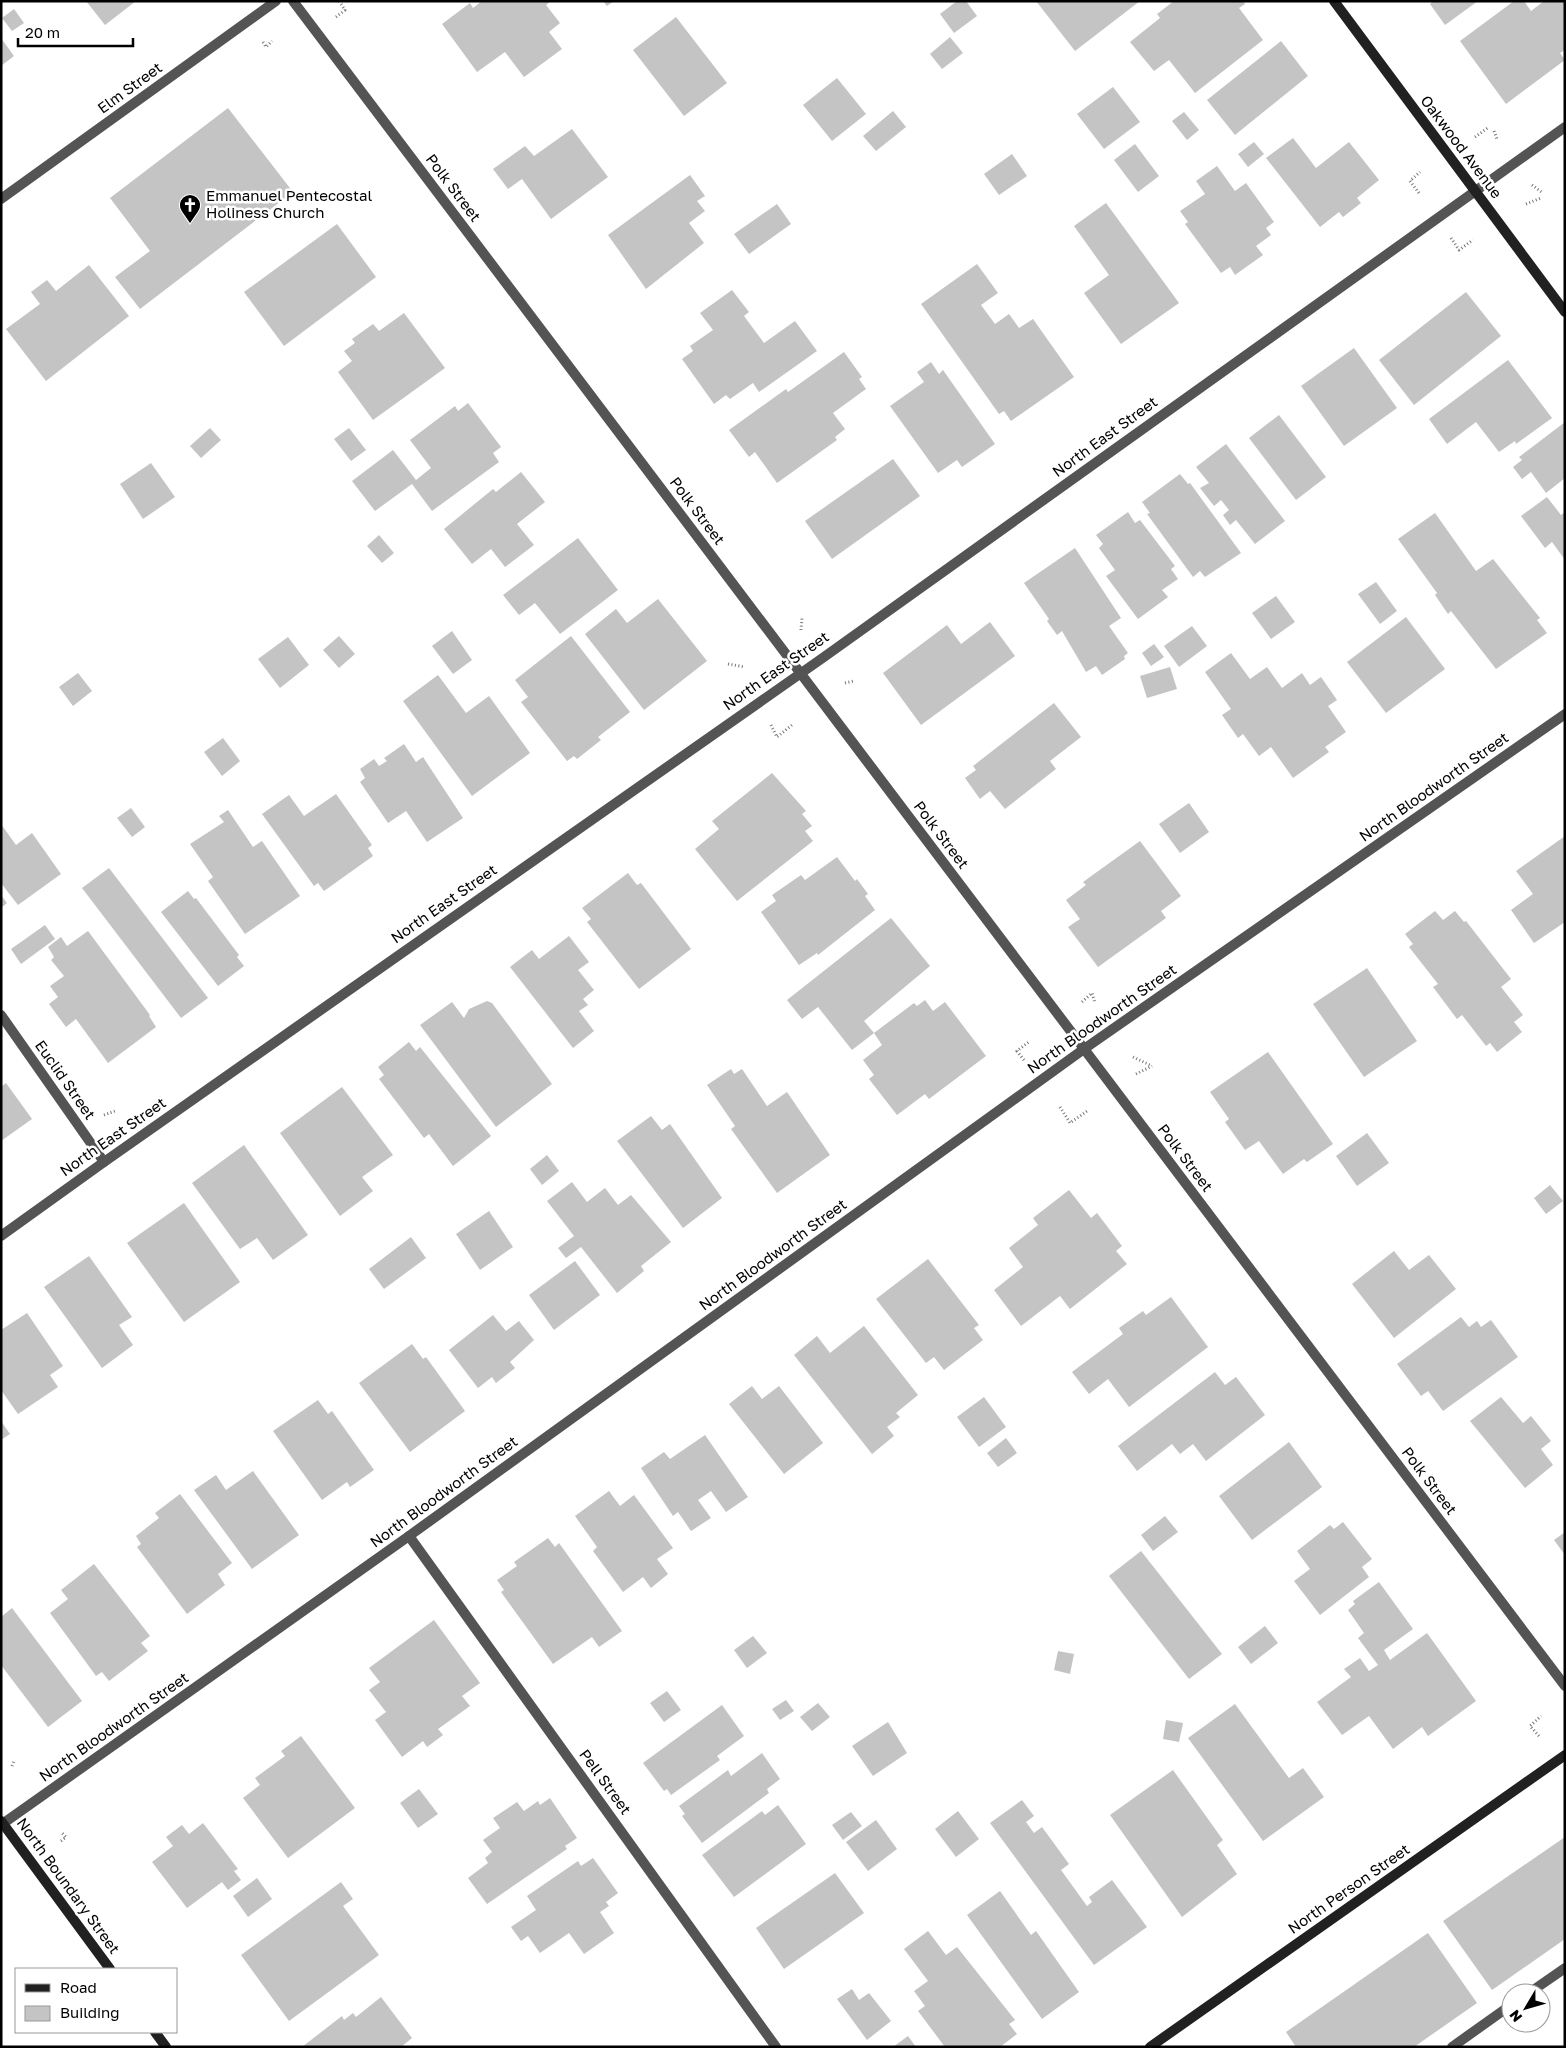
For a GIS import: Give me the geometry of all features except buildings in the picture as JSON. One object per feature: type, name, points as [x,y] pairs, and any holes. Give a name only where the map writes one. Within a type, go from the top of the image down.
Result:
[{"type":"street","name":"Elm Street","points":[[1,199],[276,1]]},
{"type":"street","name":"Polk Street","points":[[293,1],[1565,1686]]},
{"type":"street","name":"Oakwood Avenue","points":[[1334,1],[1565,312]]},
{"type":"street","name":"North East Street","points":[[1,1236],[800,672],[1565,127]]},
{"type":"street","name":"North Bloodworth Street","points":[[2,1823],[409,1536],[1084,1049],[1565,714]]},
{"type":"street","name":"Euclid Street","points":[[1,1015],[104,1162]]},
{"type":"street","name":"Pell Street","points":[[409,1536],[776,2047]]},
{"type":"street","name":"North Person Street","points":[[1150,2047],[1565,1755]]},
{"type":"street","name":"North Boundary Street","points":[[2,1823],[109,1968]]},
{"type":"street","points":[[1543,1983],[1565,1968]]},
{"type":"street","points":[[1452,2047],[1501,2012]]},
{"type":"street","points":[[156,2033],[166,2047]]},
{"type":"path","points":[[333,18],[345,10],[339,1]]},
{"type":"path","points":[[266,47],[272,41]]},
{"type":"path","points":[[1475,137],[1489,127]]},
{"type":"path","points":[[1494,131],[1497,138]]},
{"type":"path","points":[[1419,193],[1410,181],[1420,172]]},
{"type":"path","points":[[1532,185],[1543,193]]},
{"type":"path","points":[[1526,204],[1541,198]]},
{"type":"path","points":[[1450,236],[1459,250],[1473,240]]},
{"type":"path","points":[[801,630],[802,618]]},
{"type":"path","points":[[728,664],[744,667]]},
{"type":"path","points":[[845,683],[854,681]]},
{"type":"path","points":[[769,721],[777,737],[792,725]]},
{"type":"path","points":[[1081,1003],[1092,993],[1095,1004]]},
{"type":"path","points":[[1024,1060],[1017,1051],[1030,1041]]},
{"type":"path","points":[[1133,1057],[1152,1066],[1136,1074]]},
{"type":"path","points":[[1060,1108],[1070,1123],[1087,1111]]},
{"type":"path","points":[[104,1115],[115,1111]]},
{"type":"path","points":[[1539,1736],[1530,1726],[1541,1716]]},
{"type":"path","points":[[12,1766],[14,1762]]},
{"type":"path","points":[[61,1832],[66,1838],[61,1841]]},
{"type":"place","name":"Emmanuel Pentecostal Holiness Church","points":[[190,224]]}]
